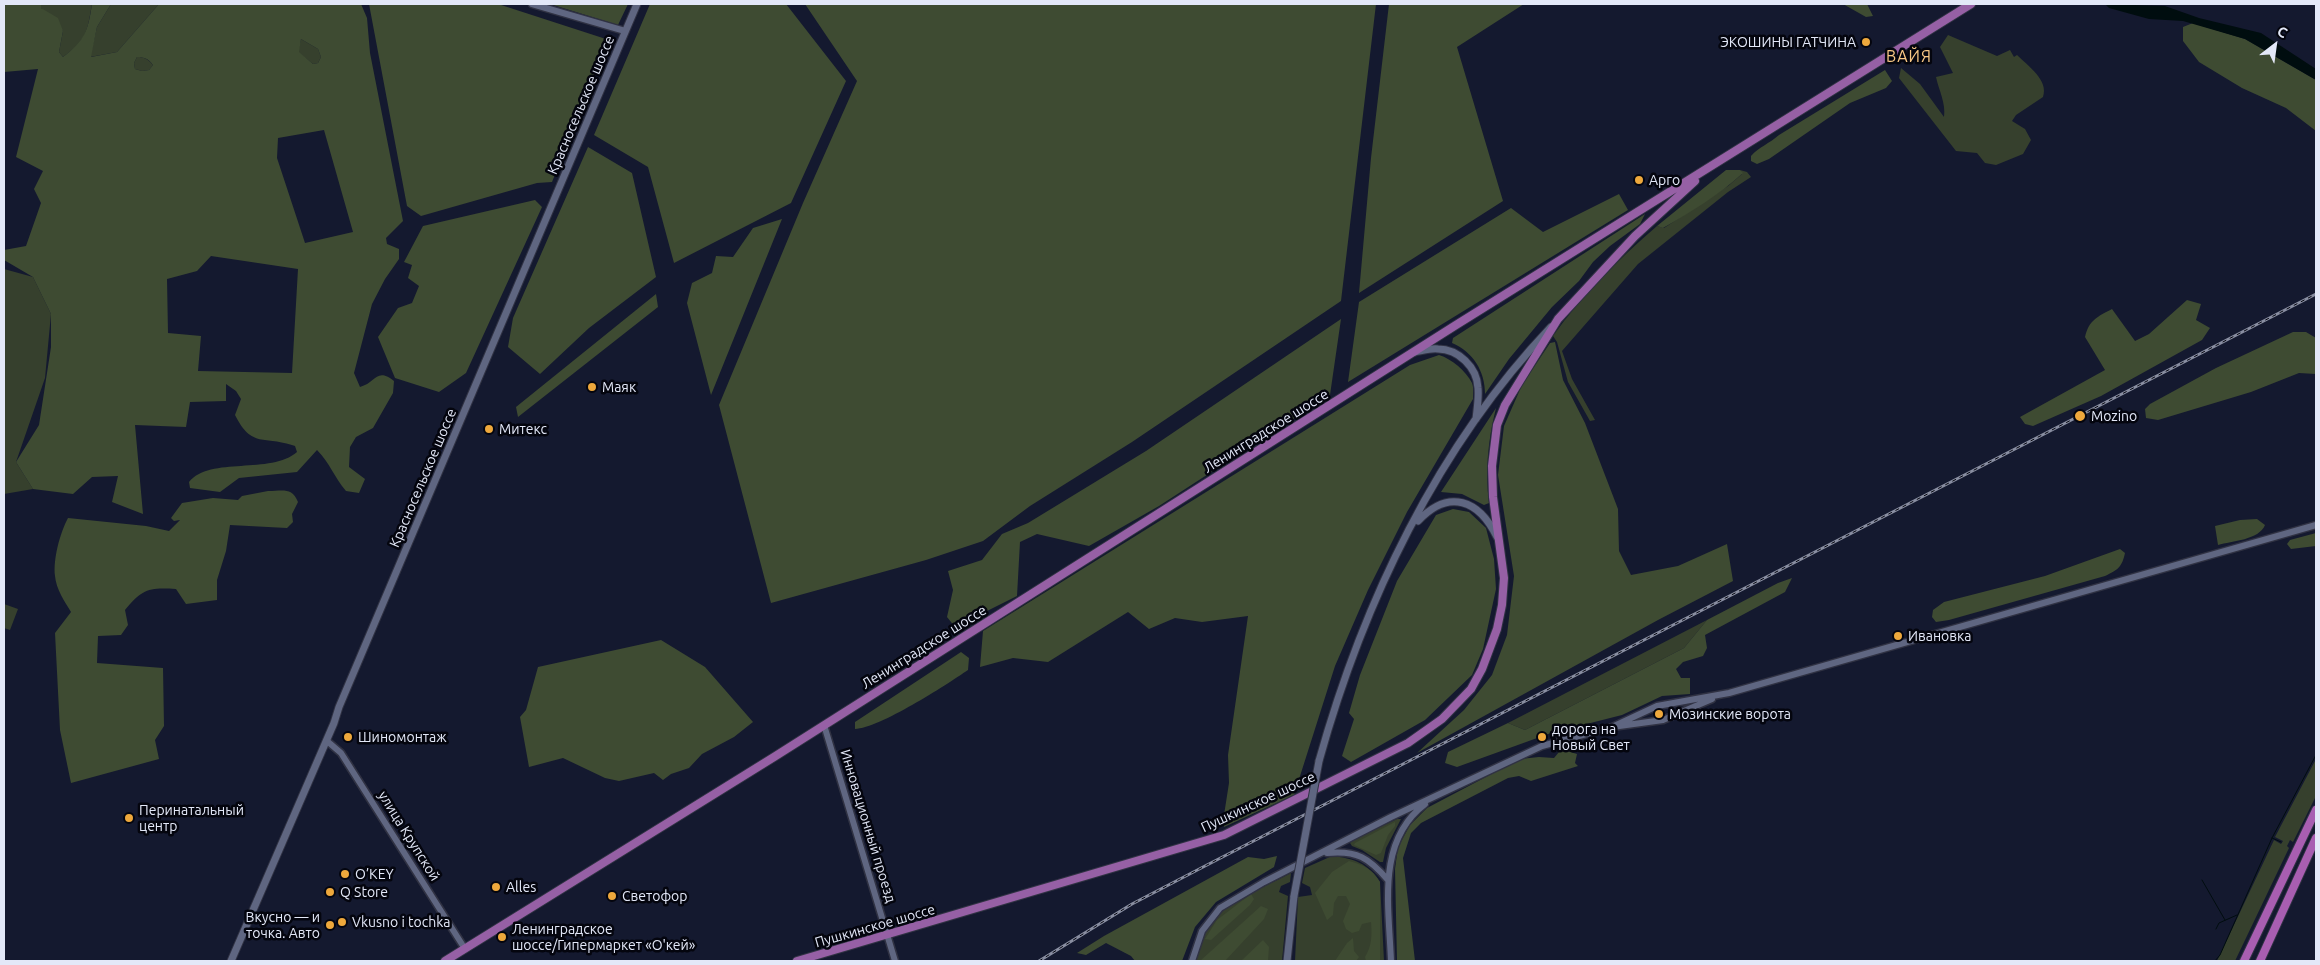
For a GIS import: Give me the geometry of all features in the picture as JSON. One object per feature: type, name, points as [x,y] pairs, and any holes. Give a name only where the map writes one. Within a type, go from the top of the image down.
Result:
[{"type":"highway","points":[[2244,961],[2316,810]]},
{"type":"highway","points":[[2260,961],[2316,838]]},
{"type":"main road","name":"Красносельское шоссе","points":[[232,961],[327,741],[637,4]]},
{"type":"main road","points":[[1706,171],[1971,4]]},
{"type":"main road","name":"Пушкинское шоссе","points":[[797,961],[1224,835],[1408,743],[1442,719],[1458,705],[1471,688],[1482,669],[1497,629],[1502,605],[1504,578],[1492,466],[1497,425],[1514,386],[1558,319],[1635,236],[1706,171]]},
{"type":"main road","name":"Ленинградское шоссе","points":[[445,961],[824,725],[1414,352],[1706,171]]},
{"type":"main road","points":[[1288,961],[1294,896],[1319,761],[1347,670],[1371,608],[1409,531],[1476,420],[1521,361],[1558,319]]},
{"type":"main road","points":[[1414,352],[1436,348],[1448,350],[1460,356],[1469,364],[1478,387],[1476,420]]},
{"type":"main road","points":[[1409,531],[1433,508],[1446,503],[1462,502],[1475,507],[1486,517],[1499,540]]},
{"type":"street","points":[[532,4],[625,31]]},
{"type":"street","points":[[1612,728],[1646,711],[1668,704],[1722,694],[2316,525]]},
{"type":"street","points":[[1192,961],[1202,931],[1220,908],[1264,882],[1526,752],[1612,728],[1648,723],[1673,716],[1722,694]]},
{"type":"street","points":[[1668,704],[1675,710],[1673,716]]},
{"type":"street","points":[[1646,711],[1643,718],[1648,723]]},
{"type":"street","name":"Инновационный проезд","points":[[824,725],[895,961]]},
{"type":"street","name":"улица Крупской","points":[[327,741],[340,753],[465,949]]},
{"type":"street","points":[[1391,961],[1388,880],[1391,856],[1404,825],[1417,810],[1435,796]]},
{"type":"street","points":[[1321,854],[1338,852],[1363,856],[1388,880]]},
{"type":"green space","points":[[4,4],[41,4],[41,8],[58,18],[63,31],[59,52],[63,57],[81,40],[87,28],[92,4],[111,4],[97,27],[91,57],[117,52],[159,4],[361,4],[367,18],[370,53],[403,221],[386,238],[387,244],[399,249],[399,259],[385,279],[372,304],[354,373],[360,387],[383,375],[394,381],[393,393],[373,428],[356,437],[350,447],[349,467],[365,479],[359,493],[346,491],[317,450],[297,472],[239,478],[220,492],[190,488],[189,482],[199,474],[226,467],[272,463],[286,459],[297,452],[295,446],[260,439],[247,433],[235,415],[241,399],[236,391],[226,384],[226,401],[190,402],[186,427],[135,425],[143,514],[112,502],[118,476],[92,477],[73,494],[33,489],[16,462],[39,425],[51,347],[51,314],[33,277],[4,260],[4,250],[26,246],[41,203],[34,189],[43,171],[16,157],[38,69],[4,72]],"holes":[[[301,39],[318,49],[321,57],[318,63],[313,64],[299,52]],[[137,57],[140,57],[148,60],[153,65],[149,70],[142,71],[135,69],[134,63]],[[324,130],[353,232],[305,243],[277,158],[278,138]],[[211,256],[298,269],[292,373],[198,371],[201,336],[168,333],[167,279],[197,271]]]},
{"type":"green space","points":[[41,4],[92,4],[85,34],[77,45],[63,57],[59,52],[63,31],[41,8]]},
{"type":"green space","points":[[111,4],[159,4],[117,52],[90,57],[97,27]]},
{"type":"green space","points":[[369,4],[498,4],[609,40],[552,182],[537,183],[421,216],[407,206]]},
{"type":"green space","points":[[550,4],[628,4],[618,25]]},
{"type":"green space","points":[[650,4],[786,4],[846,81],[791,203],[674,263],[648,167],[594,135]]},
{"type":"green space","points":[[805,4],[1376,4],[1341,301],[1132,442],[1030,506],[983,541],[926,560],[771,603],[719,405],[803,203],[857,81]]},
{"type":"green space","points":[[1389,4],[1524,4],[1457,47],[1503,201],[1359,293],[1371,158]]},
{"type":"green space","points":[[1843,4],[1867,4],[1873,16],[1866,17]]},
{"type":"green space","points":[[2193,23],[2245,39],[2316,80],[2316,131],[2286,108],[2242,88],[2199,62],[2183,41],[2183,27]]},
{"type":"green space","points":[[1948,35],[1997,56],[2010,50],[2014,57],[2017,55],[2040,79],[2044,91],[2043,97],[2016,115],[2012,121],[2025,129],[2031,140],[2023,154],[1996,165],[1985,163],[1977,153],[1956,151],[1899,78],[1901,68],[1920,84],[1944,117],[1943,102],[1936,77],[1953,73],[1940,47]]},
{"type":"green space","points":[[301,39],[318,49],[321,57],[318,63],[313,64],[298,52]]},
{"type":"green space","points":[[137,57],[146,59],[153,65],[149,70],[135,69],[134,63]]},
{"type":"green space","points":[[1885,70],[1892,81],[1886,88],[1850,103],[1769,159],[1757,164],[1751,161],[1751,156],[1754,153],[1779,135]]},
{"type":"green space","points":[[588,147],[632,173],[656,277],[589,328],[540,374],[508,347],[513,318]]},
{"type":"green space","points":[[1726,170],[1740,170],[1743,173],[1715,196],[1684,216],[1663,228],[1657,226]]},
{"type":"green space","points":[[1740,170],[1747,172],[1751,177],[1728,192],[1638,264],[1562,351],[1572,379],[1595,420],[1590,421],[1568,382],[1557,342],[1553,336],[1615,264],[1657,226],[1664,228],[1728,186],[1742,174]]},
{"type":"green space","points":[[1619,194],[1628,210],[1348,382],[1359,302],[1511,208],[1543,232]]},
{"type":"green space","points":[[535,200],[542,207],[466,373],[439,392],[395,378],[378,337],[398,308],[412,303],[419,286],[408,278],[412,265],[404,262],[423,226]]},
{"type":"green space","points":[[1645,214],[1640,224],[1610,246],[1593,262],[1579,281],[1552,307],[1509,359],[1485,394],[1483,378],[1476,363],[1466,352],[1452,343],[1453,338]]},
{"type":"green space","points":[[782,219],[711,395],[687,303],[692,283],[712,273],[716,256],[733,257],[753,228]]},
{"type":"green space","points":[[4,269],[33,277],[51,314],[45,378],[16,462],[33,489],[4,494]]},
{"type":"green space","points":[[656,294],[658,307],[518,417],[516,407]]},
{"type":"green space","points":[[2187,300],[2201,304],[2196,320],[2210,328],[2202,340],[2101,396],[2033,426],[2025,424],[2020,417],[2105,370],[2085,337],[2091,323],[2098,317],[2112,309],[2135,341],[2149,334]]},
{"type":"green space","points":[[1341,319],[1330,395],[1159,506],[1089,546],[1037,534],[1020,542],[1017,596],[955,627],[947,617],[953,590],[948,571],[982,560],[1002,534],[1028,523],[1146,451]]},
{"type":"green space","points":[[2293,332],[2306,332],[2316,338],[2316,374],[2299,373],[2251,392],[2158,420],[2146,418],[2145,409],[2150,404],[2216,368]]},
{"type":"green space","points":[[1555,342],[1563,380],[1585,423],[1618,509],[1619,551],[1631,575],[1678,566],[1727,544],[1733,581],[1658,620],[1417,753],[1464,710],[1492,675],[1507,635],[1514,576],[1498,475],[1504,426],[1522,385],[1550,343]]},
{"type":"green space","points":[[1439,355],[1454,362],[1466,374],[1473,385],[1473,399],[1407,512],[1368,590],[1335,666],[1294,795],[1224,827],[1229,783],[1228,755],[1248,616],[1202,622],[1175,618],[1149,629],[1128,612],[1048,662],[1013,658],[980,667],[983,631],[1410,365]]},
{"type":"green space","points":[[1496,408],[1488,455],[1489,503],[1484,505],[1462,494],[1441,492]]},
{"type":"green space","points":[[268,491],[286,491],[296,497],[298,502],[292,514],[293,522],[287,528],[230,525],[226,551],[217,580],[217,600],[186,604],[176,589],[152,589],[141,594],[125,610],[128,625],[121,635],[98,636],[97,663],[163,668],[164,726],[155,740],[159,759],[71,783],[60,730],[55,633],[71,612],[57,586],[55,576],[58,546],[68,518],[146,526],[169,531],[180,520],[174,521],[171,518],[182,503],[213,498],[238,500],[242,496]]},
{"type":"green space","points":[[1453,509],[1469,512],[1486,528],[1494,559],[1496,589],[1483,649],[1472,675],[1425,720],[1351,762],[1342,756],[1354,719],[1349,713],[1360,675],[1397,581],[1436,515]]},
{"type":"green space","points":[[2257,519],[2265,525],[2257,534],[2218,545],[2215,526],[2240,520]]},
{"type":"green space","points":[[2316,533],[2316,546],[2291,549],[2287,544],[2290,540]]},
{"type":"green space","points":[[2120,549],[2125,553],[2121,565],[2105,576],[1949,620],[1936,622],[1932,617],[1933,610],[1944,602],[2045,576]]},
{"type":"green space","points":[[1792,578],[1785,592],[1705,635],[1707,648],[1703,656],[1683,662],[1676,669],[1681,678],[1690,678],[1690,694],[1662,696],[1622,715],[1551,733],[1457,767],[1445,763],[1448,752],[1508,723],[1525,730],[1684,648],[1707,620],[1778,583]]},
{"type":"green space","points":[[4,604],[18,609],[10,630],[4,628]]},
{"type":"green space","points":[[1707,620],[1684,648],[1525,730],[1508,723]]},
{"type":"green space","points":[[661,640],[705,667],[753,722],[734,737],[702,754],[689,768],[671,774],[663,780],[654,773],[619,781],[605,778],[563,758],[529,767],[520,717],[526,710],[538,667]]},
{"type":"green space","points":[[961,652],[969,658],[968,670],[896,714],[866,727],[855,729],[855,722]]},
{"type":"green space","points":[[1564,750],[1577,754],[1575,763],[1578,766],[1531,781],[1519,776],[1508,778],[1421,823],[1411,833],[1403,858],[1415,961],[1397,961],[1395,869],[1398,847],[1410,825],[1427,808],[1520,759],[1554,758],[1559,752]]},
{"type":"green space","points":[[2316,759],[2316,796],[2293,842],[2290,840],[2287,846],[2289,848],[2235,961],[2217,961],[2274,840],[2281,844],[2283,841],[2275,837]]},
{"type":"green space","points":[[1397,819],[1401,819],[1386,848],[1383,862],[1352,846],[1350,843],[1352,840]]},
{"type":"green space","points":[[1395,822],[1395,826],[1388,835],[1381,853],[1376,855],[1354,845],[1355,843]]},
{"type":"green space","points":[[1277,856],[1274,867],[1216,902],[1195,927],[1182,961],[1135,961],[1131,956],[1106,943],[1086,955],[1077,953],[1104,936],[1248,857],[1264,859]]},
{"type":"green space","points":[[1332,856],[1354,860],[1366,866],[1380,882],[1384,961],[1295,961],[1298,897],[1312,895],[1310,887],[1302,883],[1305,868]]},
{"type":"green space","points":[[1349,861],[1367,868],[1380,882],[1380,961],[1366,961],[1365,957],[1371,940],[1371,922],[1362,924],[1359,931],[1352,933],[1346,929],[1343,921],[1350,904],[1346,896],[1338,896],[1334,903],[1333,915],[1327,920],[1315,893],[1332,872]]},
{"type":"green space","points":[[1291,873],[1290,882],[1281,886],[1279,892],[1288,896],[1282,961],[1195,961],[1205,930],[1219,914],[1238,900]]},
{"type":"green space","points":[[1251,894],[1254,899],[1250,905],[1211,940],[1205,939],[1217,920]]},
{"type":"green space","points":[[1261,906],[1268,909],[1264,919],[1225,961],[1200,961]]},
{"type":"green space","points":[[1353,938],[1354,951],[1359,957],[1356,961],[1335,961],[1347,943]]},
{"type":"green space","points":[[1263,940],[1269,947],[1268,961],[1241,961]]},
{"type":"shaded area","points":[[2105,4],[2165,6],[2199,18],[2261,33],[2316,69],[2316,80],[2245,39],[2183,21],[2149,19],[2109,8]]},
{"type":"waterway","points":[[2215,961],[2220,955],[2272,838],[2316,755]]},
{"type":"waterway","points":[[2272,838],[2281,842]]},
{"type":"waterway","points":[[2202,880],[2225,920]]},
{"type":"waterway","points":[[2216,929],[2219,923],[2237,915]]},
{"type":"railway","points":[[1039,961],[1132,904],[2316,294]]},
{"type":"place","name":"ЭКОШИНЫ ГАТЧИНА","points":[[1866,42]]},
{"type":"place","name":"Арго","points":[[1639,180]]},
{"type":"place","name":"Маяк","points":[[592,387]]},
{"type":"place","name":"Mozino","points":[[2080,416]]},
{"type":"place","name":"Митекс","points":[[489,429]]},
{"type":"place","name":"Ивановка","points":[[1898,636]]},
{"type":"place","name":"Мозинские ворота","points":[[1659,714]]},
{"type":"place","name":"Шиномонтаж","points":[[348,737]]},
{"type":"place","name":"дорога на Новый Свет","points":[[1542,737]]},
{"type":"place","name":"Перинатальный центр","points":[[129,818]]},
{"type":"place","name":"O’KEY","points":[[345,874]]},
{"type":"place","name":"Alles","points":[[496,887]]},
{"type":"place","name":"Q Store","points":[[330,892]]},
{"type":"place","name":"Светофор","points":[[612,896]]},
{"type":"place","name":"Vkusno i tochka","points":[[342,922]]},
{"type":"place","name":"Вкусно — и точка. Авто","points":[[330,925]]},
{"type":"place","name":"Ленинградское шоссе/Гипермаркет «О'кей»","points":[[502,937]]},
{"type":"district","name":"ВАЙЯ","points":[[1909,57]]}]
